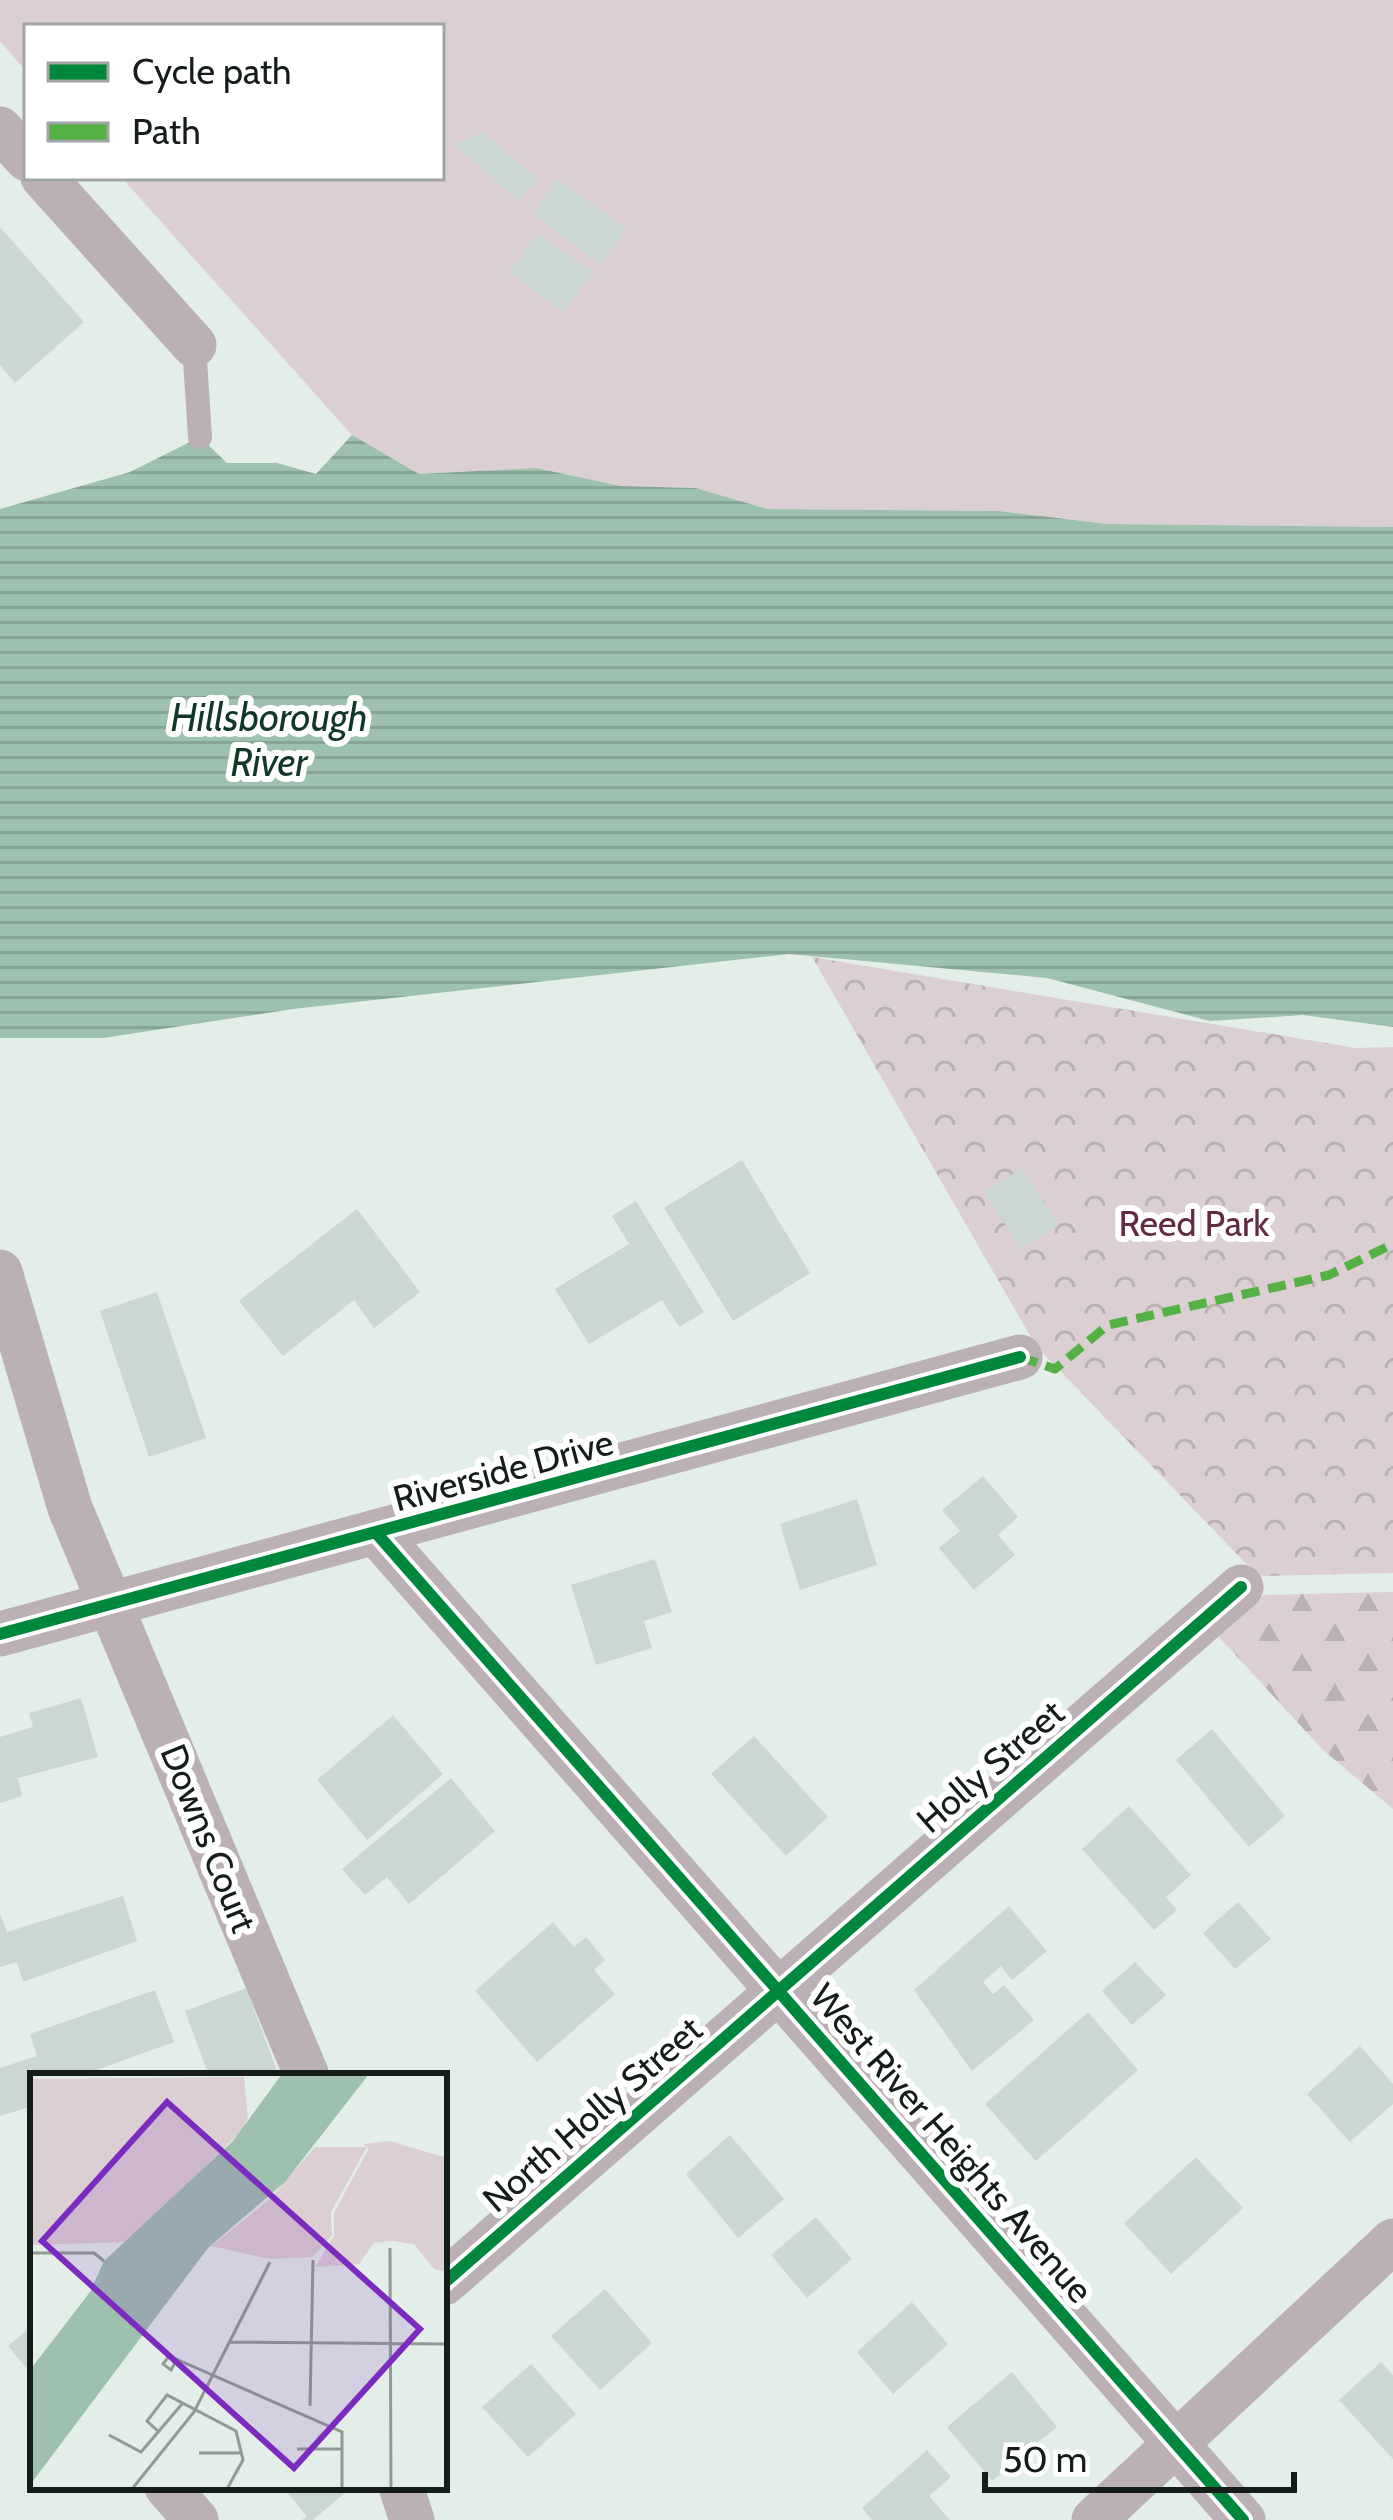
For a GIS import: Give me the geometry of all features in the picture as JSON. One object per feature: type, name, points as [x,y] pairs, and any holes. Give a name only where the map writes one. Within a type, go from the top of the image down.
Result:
[{"type":"street","points":[[0,130],[24,157]]},
{"type":"street","points":[[46,180],[194,345]]},
{"type":"street","name":"Downs Court","points":[[0,1272],[9,1336],[70,1508],[306,2073]]},
{"type":"street","name":"Riverside Drive","points":[[0,1634],[111,1600],[378,1535],[1020,1358]]},
{"type":"street","name":"West River Heights Avenue","points":[[378,1535],[1243,2520]]},
{"type":"street","name":"Holly Street","points":[[779,1990],[1241,1587]]},
{"type":"street","name":"North Holly Street","points":[[447,2280],[779,1990]]},
{"type":"street","points":[[1094,2520],[1393,2240]]},
{"type":"street","points":[[170,2490],[196,2520]]},
{"type":"street","points":[[402,2490],[412,2520]]},
{"type":"lane","points":[[194,345],[200,437]]},
{"type":"green space","points":[[0,0],[1393,0],[1393,527],[1108,524],[999,511],[767,509],[696,488],[621,486],[536,468],[419,474],[352,435],[124,180],[444,180],[444,24],[24,24],[24,69],[0,41]]},
{"type":"green space","name":"Reed Park","points":[[812,957],[1356,1048],[1393,1047],[1393,1573],[1258,1576],[1036,1346]]},
{"type":"green space","points":[[1393,1592],[1393,1809],[1322,1749],[1218,1636],[1264,1595]]},
{"type":"water","name":"Hillsborough River","points":[[352,435],[419,474],[536,468],[621,486],[696,488],[767,509],[999,511],[1108,524],[1393,527],[1393,1027],[1303,1015],[1210,1021],[1047,978],[789,954],[293,1009],[103,1038],[0,1038],[0,509],[130,472],[200,437],[227,463],[277,463],[316,474]]},
{"type":"building","points":[[483,132],[538,179],[519,200],[455,145]]},
{"type":"building","points":[[558,179],[626,229],[601,264],[533,214]]},
{"type":"building","points":[[0,227],[84,322],[15,383],[0,365]]},
{"type":"building","points":[[538,233],[593,272],[564,312],[510,272]]},
{"type":"building","points":[[742,1160],[810,1273],[733,1321],[664,1208]]},
{"type":"building","points":[[1022,1168],[1059,1225],[1021,1249],[984,1192]]},
{"type":"building","points":[[636,1201],[704,1312],[679,1327],[662,1300],[589,1344],[555,1289],[629,1244],[612,1216]]},
{"type":"building","points":[[357,1209],[420,1292],[374,1328],[354,1300],[283,1356],[239,1301]]},
{"type":"building","points":[[157,1292],[206,1438],[149,1457],[100,1311]]},
{"type":"building","points":[[983,1476],[1018,1517],[998,1535],[1015,1555],[974,1590],[939,1548],[960,1531],[942,1510]]},
{"type":"building","points":[[857,1499],[877,1565],[800,1590],[780,1524]]},
{"type":"building","points":[[655,1559],[672,1612],[644,1621],[652,1648],[596,1665],[571,1585]]},
{"type":"building","points":[[81,1698],[98,1757],[18,1778],[22,1796],[0,1803],[0,1737],[33,1727],[29,1713]]},
{"type":"building","points":[[393,1715],[443,1774],[367,1840],[317,1780]]},
{"type":"building","points":[[1212,1729],[1285,1816],[1249,1847],[1176,1760]]},
{"type":"building","points":[[754,1736],[828,1817],[786,1856],[711,1774]]},
{"type":"building","points":[[451,1778],[495,1831],[409,1904],[387,1877],[365,1895],[342,1869]]},
{"type":"building","points":[[1129,1806],[1191,1875],[1166,1897],[1177,1910],[1154,1930],[1082,1849]]},
{"type":"building","points":[[123,1896],[137,1941],[23,1982],[17,1962],[0,1967],[0,1914],[7,1932]]},
{"type":"building","points":[[1238,1902],[1271,1939],[1235,1969],[1203,1933]]},
{"type":"building","points":[[1009,1906],[1047,1951],[1012,1980],[1001,1966],[983,1982],[993,1994],[1004,1985],[1034,2020],[972,2071],[914,1990]]},
{"type":"building","points":[[553,1922],[574,1947],[586,1937],[605,1960],[594,1970],[615,1994],[537,2062],[475,1991]]},
{"type":"building","points":[[1135,1962],[1166,1995],[1132,2025],[1102,1991]]},
{"type":"building","points":[[246,1988],[278,2073],[208,2073],[185,2011]]},
{"type":"building","points":[[155,1990],[174,2042],[88,2073],[30,2073],[30,2107],[0,2116],[0,2068],[37,2056],[30,2034]]},
{"type":"building","points":[[1088,2012],[1138,2070],[1036,2161],[985,2104]]},
{"type":"building","points":[[1360,2046],[1393,2084],[1393,2104],[1350,2142],[1307,2094]]},
{"type":"building","points":[[730,2135],[784,2199],[738,2238],[686,2174]]},
{"type":"building","points":[[1196,2157],[1243,2208],[1171,2274],[1124,2223]]},
{"type":"building","points":[[816,2217],[852,2259],[807,2298],[771,2255]]},
{"type":"building","points":[[605,2289],[652,2343],[600,2390],[551,2336]]},
{"type":"building","points":[[912,2302],[948,2344],[893,2394],[857,2352]]},
{"type":"building","points":[[30,2328],[30,2372],[8,2346]]},
{"type":"building","points":[[1381,2362],[1393,2375],[1393,2459],[1339,2400]]},
{"type":"building","points":[[531,2364],[576,2414],[528,2457],[482,2407]]},
{"type":"building","points":[[1012,2372],[1057,2427],[992,2481],[947,2427]]},
{"type":"building","points":[[927,2450],[951,2477],[929,2496],[950,2520],[872,2520],[862,2508]]},
{"type":"building","points":[[285,2490],[347,2491],[313,2520],[302,2520],[307,2516]]},
{"type":"marked path","points":[[1020,1357],[1055,1369],[1108,1325],[1329,1275],[1393,1244]]},
{"type":"cycle path","points":[[0,1634],[1020,1357]]},
{"type":"cycle path","points":[[378,1535],[1243,2520]]},
{"type":"cycle path","points":[[447,2280],[1241,1587]]}]
